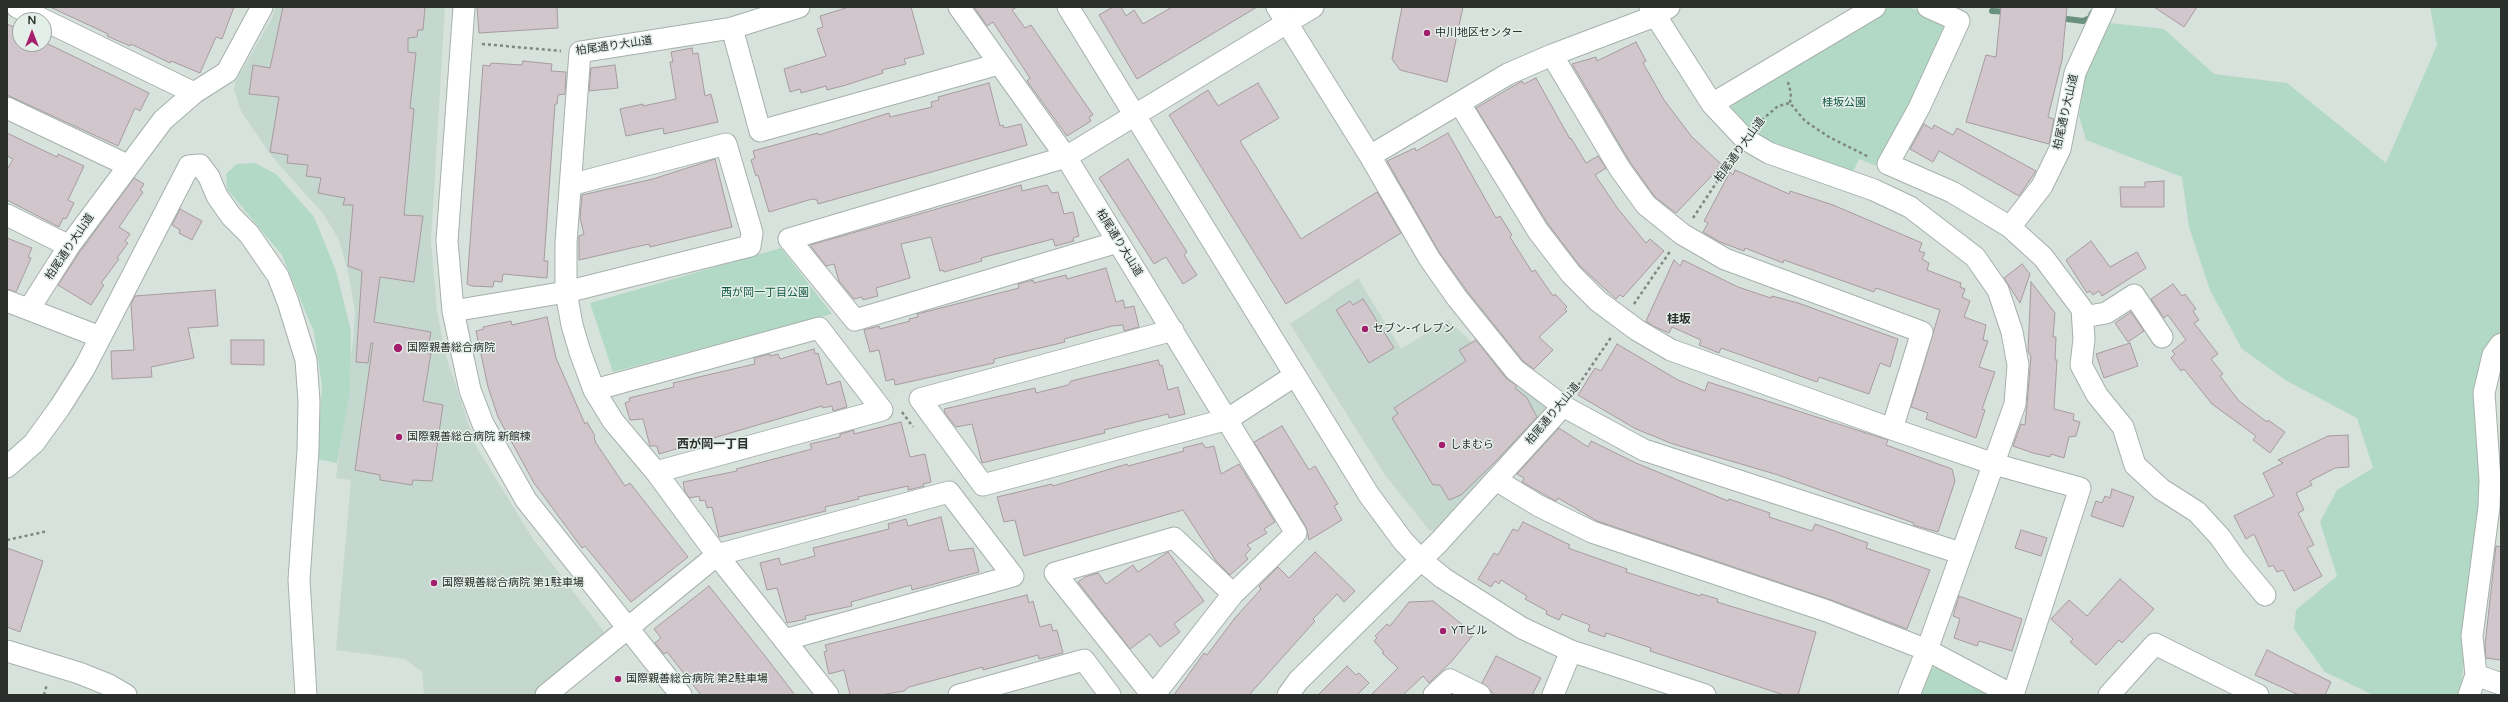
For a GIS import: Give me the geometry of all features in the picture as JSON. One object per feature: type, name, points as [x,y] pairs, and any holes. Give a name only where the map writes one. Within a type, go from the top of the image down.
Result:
[{"type":"street","points":[[17,7],[27,12]]},
{"type":"street","name":"柏尾通り大山道","points":[[29,309],[69,246],[127,165],[163,120],[194,93],[227,72],[262,7]]},
{"type":"street","points":[[464,7],[447,241],[453,311],[468,383],[483,424],[526,500],[681,695]]},
{"type":"street","name":"柏尾通り大山道","points":[[580,52],[732,28],[799,7]]},
{"type":"street","name":"柏尾通り大山道","points":[[959,7],[1066,157],[1228,419],[1296,533],[1233,594]]},
{"type":"street","points":[[1068,7],[1294,376],[1369,495],[1403,541],[1421,560],[1487,607],[1522,628],[1571,651],[1705,695]]},
{"type":"street","points":[[1118,242],[855,320],[789,239],[1066,157],[1134,116],[1282,15],[1313,7]]},
{"type":"street","points":[[1712,104],[1875,7]]},
{"type":"street","points":[[1928,7],[1959,21],[1919,108],[1888,164],[1952,192],[2010,227],[2043,257],[2082,309],[2084,339],[2081,365],[2097,396],[2123,427],[2135,465],[2161,489],[2197,512],[2220,537],[2236,560],[2265,595]]},
{"type":"street","name":"柏尾通り大山道","points":[[2010,227],[2042,186],[2060,149],[2075,73],[2104,7]]},
{"type":"street","points":[[1370,156],[1460,104],[1508,74],[1658,10],[1712,104],[1745,139],[1769,153],[1874,190],[1910,207],[1975,257],[1998,290],[2012,332],[2018,365],[2014,404],[1994,464],[1960,553],[1927,650],[1908,695]]},
{"type":"street","points":[[1282,15],[1370,156],[1429,258],[1492,344],[1515,370],[1563,406],[1644,450],[1960,553]]},
{"type":"street","points":[[52,24],[194,93]]},
{"type":"street","points":[[732,28],[760,131],[999,64]]},
{"type":"street","points":[[580,52],[566,243],[566,292],[572,325],[594,390],[612,420],[656,472],[717,555],[828,695]]},
{"type":"street","points":[[1552,54],[1620,169],[1646,204],[1682,234],[1725,258],[1922,332],[1892,429]]},
{"type":"street","points":[[1460,104],[1538,231],[1571,274],[1598,302],[1622,320],[1671,350],[1994,464],[2080,488],[2013,695],[1927,650],[1827,611],[1592,532],[1540,506],[1496,480]]},
{"type":"street","points":[[7,108],[127,165]]},
{"type":"street","points":[[453,311],[566,292],[750,246],[752,233],[726,144],[570,185]]},
{"type":"street","points":[[7,467],[34,443],[60,407],[100,337],[189,166],[200,166],[209,177],[217,196],[231,216],[248,234],[278,276],[288,302],[306,360],[309,401],[308,450],[299,580],[306,695]]},
{"type":"street","points":[[7,215],[69,246]]},
{"type":"street","points":[[2083,317],[2106,312],[2134,295],[2162,337]]},
{"type":"street","points":[[7,301],[100,337]]},
{"type":"street","points":[[594,390],[819,328],[882,410],[656,472]]},
{"type":"street","points":[[1173,330],[920,399],[984,485],[1228,419],[1294,376]]},
{"type":"street","points":[[2469,695],[2476,675],[2472,636],[2489,507],[2495,481],[2484,393],[2493,356],[2501,344]]},
{"type":"street","name":"柏尾通り大山道","points":[[1288,695],[1298,681],[1421,560],[1563,406]]},
{"type":"street","points":[[546,695],[717,555],[949,492],[1013,576],[784,640]]},
{"type":"street","points":[[1174,538],[1233,594],[1153,695],[1055,573],[1174,538]]},
{"type":"street","points":[[2109,695],[2155,644],[2248,693]]},
{"type":"street","points":[[7,651],[79,673],[109,685],[126,695]]},
{"type":"street","points":[[1552,695],[1571,651]]},
{"type":"street","points":[[959,695],[1084,660],[1110,695]]},
{"type":"street","points":[[2476,675],[2501,684]]},
{"type":"street","points":[[1434,695],[1450,680],[1480,695]]},
{"type":"path","name":"柏尾通り大山道","points":[[462,42],[580,52]]},
{"type":"path","name":"柏尾通り大山道","points":[[1563,406],[1682,234],[1745,139],[1766,114],[1778,106],[1790,103],[1806,121],[1829,137],[1888,164]]},
{"type":"path","points":[[899,409],[918,434]]},
{"type":"path","points":[[7,540],[48,531]]},
{"type":"shaded area","name":"国際親善総合病院","points":[[276,7],[445,7],[431,241],[437,312],[446,356],[476,446],[533,539],[605,633],[605,637],[535,695],[424,695],[422,672],[405,659],[336,650],[351,480],[336,478],[355,312],[349,276],[339,240],[324,215],[270,154],[241,111],[234,89],[235,82],[271,20]]},
{"type":"shaded area","name":"しまむら","points":[[1358,278],[1401,349],[1448,320],[1514,382],[1545,403],[1548,414],[1435,531],[1429,530],[1385,475],[1290,324]]},
{"type":"green space","name":"桂坂公園","points":[[1889,7],[1909,7],[1943,21],[1946,30],[1910,108],[1876,166],[1859,159],[1853,172],[1787,150],[1758,134],[1731,113],[1733,100]]},
{"type":"green space","points":[[2430,7],[2501,7],[2501,338],[2482,484],[2461,689],[2459,695],[2373,695],[2325,672],[2294,629],[2296,610],[2337,576],[2320,522],[2337,490],[2373,468],[2357,418],[2287,381],[2242,349],[2210,290],[2189,227],[2182,177],[2086,140],[2079,116],[2086,71],[2110,23],[2164,29],[2214,74],[2287,83],[2386,163],[2437,45]]},
{"type":"green space","points":[[255,163],[276,174],[314,217],[336,271],[351,331],[350,390],[337,463],[317,459],[322,386],[314,332],[282,255],[227,189],[226,174],[237,164]]},
{"type":"green space","name":"西が岡一丁目公園","points":[[781,248],[832,314],[613,372],[590,303]]},
{"type":"green space","points":[[1942,665],[1990,695],[1921,695],[1929,669]]},
{"type":"building","points":[[50,7],[234,7],[222,39],[216,37],[200,73],[171,61],[170,63],[131,44],[130,46],[107,36],[108,34]]},
{"type":"building","name":"国際親善総合病院","points":[[283,7],[425,7],[423,30],[418,30],[417,37],[408,38],[408,52],[416,53],[410,108],[414,109],[404,215],[423,216],[414,282],[380,277],[374,322],[431,332],[427,353],[431,353],[423,401],[443,405],[432,481],[413,480],[412,485],[380,480],[380,475],[355,470],[373,343],[371,343],[368,363],[356,362],[362,271],[348,266],[353,205],[343,205],[345,198],[318,193],[321,178],[306,176],[308,165],[287,163],[288,155],[270,152],[279,97],[249,94],[253,65],[270,68]]},
{"type":"building","points":[[477,7],[557,7],[558,28],[479,33]]},
{"type":"building","points":[[849,7],[911,7],[924,54],[904,59],[906,64],[882,70],[883,73],[846,85],[827,90],[826,86],[801,93],[800,89],[790,92],[784,69],[826,56],[817,29],[823,27],[820,16]]},
{"type":"building","points":[[974,7],[1017,7],[1012,10],[1025,28],[1031,25],[1093,115],[1089,117],[1091,121],[1067,136],[1027,81],[1030,78],[993,22],[987,26]]},
{"type":"building","points":[[1113,7],[1121,7],[1126,16],[1134,10],[1143,24],[1172,7],[1257,7],[1137,79],[1099,15]]},
{"type":"building","name":"中川地区センター","points":[[1402,7],[1463,7],[1447,82],[1400,70],[1392,59]]},
{"type":"building","points":[[2001,7],[2067,7],[2062,60],[2048,117],[2054,119],[2049,144],[1966,122],[1986,55],[1996,57]]},
{"type":"building","points":[[2154,7],[2197,7],[2184,27]]},
{"type":"building","points":[[7,24],[12,26],[12,52],[52,52],[52,46],[149,93],[140,111],[135,108],[118,146],[7,95]]},
{"type":"building","points":[[1636,42],[1646,61],[1643,63],[1664,100],[1692,137],[1722,165],[1676,213],[1655,197],[1630,162],[1572,64],[1596,57],[1597,61]]},
{"type":"building","points":[[692,48],[693,54],[698,53],[705,96],[711,94],[718,122],[664,134],[663,128],[626,136],[620,109],[676,99],[670,62],[673,62],[671,52]]},
{"type":"building","points":[[523,61],[552,64],[551,71],[566,72],[565,94],[558,95],[557,104],[555,104],[544,261],[548,261],[547,278],[503,274],[502,282],[494,281],[493,287],[472,286],[467,284],[483,65],[490,66],[491,63],[522,65]]},
{"type":"building","points":[[615,65],[618,88],[589,91],[591,68]]},
{"type":"building","points":[[1536,78],[1570,139],[1571,138],[1586,163],[1598,156],[1606,168],[1595,175],[1618,209],[1646,243],[1650,239],[1664,251],[1623,297],[1620,295],[1616,299],[1580,266],[1548,224],[1476,108],[1522,81],[1524,84]]},
{"type":"building","points":[[989,83],[1000,126],[1003,125],[1004,128],[1021,124],[1027,145],[818,204],[817,200],[812,199],[769,212],[758,175],[756,176],[751,160],[755,158],[753,151],[818,133],[819,135],[889,113],[890,117],[932,107],[931,102],[939,100],[938,97]]},
{"type":"building","points":[[1258,83],[1279,118],[1240,141],[1301,239],[1377,192],[1401,233],[1286,304],[1169,115],[1208,90],[1218,106]]},
{"type":"building","points":[[1924,124],[1932,129],[1934,125],[1953,135],[1957,128],[2036,171],[2019,196],[1939,151],[1933,162],[1910,149]]},
{"type":"building","points":[[7,133],[57,157],[58,154],[84,166],[68,200],[74,203],[66,219],[63,218],[59,227],[7,200],[7,170],[13,159],[7,156]]},
{"type":"building","points":[[1448,133],[1496,218],[1500,216],[1512,235],[1510,237],[1532,272],[1535,270],[1553,296],[1555,294],[1567,307],[1565,309],[1567,311],[1539,337],[1553,350],[1534,369],[1523,361],[1467,291],[1439,252],[1387,161],[1415,148],[1416,151]]},
{"type":"building","points":[[715,159],[732,227],[650,247],[649,244],[579,260],[579,236],[584,234],[580,218],[582,195],[653,179]]},
{"type":"building","points":[[1128,159],[1187,252],[1184,255],[1197,275],[1183,284],[1166,257],[1154,264],[1099,178]]},
{"type":"building","points":[[1735,170],[1789,194],[1790,191],[1833,205],[1922,243],[1919,251],[1925,253],[1922,259],[1929,263],[1927,270],[1961,283],[1960,287],[1965,289],[1962,297],[1970,301],[1964,317],[1986,325],[1983,340],[1988,341],[1979,367],[1995,372],[1982,409],[1985,410],[1976,438],[1926,419],[1928,413],[1911,407],[1940,310],[1876,288],[1874,292],[1784,260],[1783,263],[1745,248],[1744,251],[1720,242],[1703,232],[1708,223],[1704,221],[1730,172],[1733,175]]},
{"type":"building","points":[[134,178],[144,184],[140,190],[143,192],[119,227],[130,234],[125,241],[128,243],[117,258],[119,259],[101,283],[104,285],[91,305],[58,285],[79,253]]},
{"type":"building","points":[[2164,181],[2164,207],[2121,207],[2120,187],[2145,187],[2145,182]]},
{"type":"building","points":[[1021,185],[1022,191],[1047,185],[1052,193],[1058,192],[1064,214],[1073,212],[1079,236],[1073,238],[1074,241],[1055,246],[1053,239],[981,258],[982,261],[944,272],[943,270],[940,271],[931,237],[901,244],[910,278],[876,288],[878,296],[863,300],[862,297],[854,299],[839,281],[834,264],[826,266],[810,245]]},
{"type":"building","points":[[180,209],[202,221],[192,240],[179,233],[180,230],[172,225]]},
{"type":"building","points":[[7,238],[32,248],[28,257],[31,258],[16,292],[7,289]]},
{"type":"building","points":[[2091,241],[2110,267],[2137,252],[2146,268],[2102,296],[2099,291],[2093,295],[2090,291],[2087,293],[2066,260]]},
{"type":"building","points":[[1674,260],[1680,266],[1683,260],[1738,287],[1771,298],[1772,296],[1798,303],[1898,339],[1890,367],[1880,363],[1869,394],[1819,377],[1817,382],[1721,348],[1719,353],[1699,345],[1701,340],[1672,327],[1669,333],[1653,326],[1646,321]]},
{"type":"building","points":[[2022,264],[2030,274],[2020,303],[2004,278]]},
{"type":"building","points":[[1106,268],[1116,302],[1123,300],[1125,308],[1134,306],[1139,327],[1124,331],[1123,325],[1112,326],[1064,339],[1065,342],[994,359],[994,363],[895,385],[894,379],[886,381],[879,350],[870,352],[864,330],[879,326],[880,329],[910,321],[909,319],[918,317],[917,314],[1019,288],[1018,284],[1033,280],[1034,283],[1066,275],[1067,279]]},
{"type":"building","points":[[2031,282],[2055,313],[2053,337],[2056,337],[2055,360],[2057,360],[2054,409],[2074,414],[2073,420],[2080,422],[2076,436],[2069,437],[2064,458],[2051,454],[2050,457],[2033,453],[2013,446],[2021,424],[2025,425],[2031,356],[2028,352]]},
{"type":"building","points":[[2173,284],[2182,296],[2185,294],[2196,309],[2193,311],[2199,320],[2194,323],[2218,354],[2211,359],[2223,374],[2220,376],[2239,401],[2267,422],[2268,420],[2285,432],[2270,453],[2253,440],[2256,436],[2212,404],[2184,369],[2181,371],[2171,358],[2175,354],[2172,351],[2186,340],[2168,315],[2164,318],[2151,299]]},
{"type":"building","points":[[215,290],[218,326],[188,328],[194,358],[151,367],[152,377],[112,379],[111,351],[134,350],[131,304],[135,296]]},
{"type":"building","name":"セブン-イレブン","points":[[1363,299],[1394,348],[1369,363],[1336,310],[1350,301],[1353,305]]},
{"type":"building","points":[[2131,312],[2144,331],[2128,342],[2115,323]]},
{"type":"building","points":[[547,317],[556,358],[585,424],[587,422],[595,436],[596,443],[625,486],[630,483],[688,557],[631,602],[585,546],[582,548],[534,483],[498,417],[488,387],[476,331],[484,329],[483,327],[511,321],[512,325]]},
{"type":"building","points":[[231,340],[264,340],[264,365],[231,364]]},
{"type":"building","name":"しまむら","points":[[1476,340],[1506,378],[1517,386],[1515,388],[1527,398],[1537,417],[1496,461],[1461,495],[1449,500],[1440,485],[1433,485],[1392,418],[1398,414],[1394,408],[1466,361],[1459,350]]},
{"type":"building","points":[[2130,343],[2138,366],[2104,378],[2096,354]]},
{"type":"building","points":[[1617,344],[1678,380],[1705,391],[1708,382],[1888,440],[1886,445],[1952,469],[1955,481],[1938,532],[1913,525],[1914,523],[1775,474],[1673,444],[1636,429],[1578,395],[1595,368],[1601,371]]},
{"type":"building","points":[[814,349],[815,354],[818,353],[827,385],[840,381],[847,407],[833,411],[832,406],[823,408],[822,406],[659,454],[657,446],[650,446],[643,419],[630,420],[625,403],[630,401],[629,398],[674,387],[673,383],[755,364],[754,358],[770,354],[770,356],[778,354],[780,359]]},
{"type":"building","points":[[1158,360],[1160,366],[1162,365],[1168,390],[1178,387],[1185,414],[1169,418],[1168,414],[1104,430],[1105,433],[982,463],[972,424],[956,427],[945,413],[944,409],[1035,388],[1036,393],[1068,385],[1071,381]]},
{"type":"building","points":[[901,422],[910,457],[925,454],[931,482],[923,484],[924,486],[908,490],[908,486],[858,497],[859,499],[825,507],[826,511],[719,537],[712,507],[707,508],[705,500],[700,501],[699,496],[690,498],[685,492],[683,482],[737,471],[736,469],[812,449],[810,444],[840,437],[840,434],[854,430],[854,434]]},
{"type":"building","points":[[1282,426],[1309,470],[1315,466],[1338,504],[1334,506],[1342,520],[1309,540],[1306,527],[1254,442]]},
{"type":"building","points":[[1559,428],[1588,447],[1591,441],[1636,463],[1728,501],[1729,499],[1770,513],[1769,517],[1812,531],[1815,524],[1868,543],[1866,548],[1930,570],[1907,629],[1831,600],[1597,521],[1558,498],[1556,501],[1522,482],[1524,478],[1517,474]]},
{"type":"building","points":[[2348,435],[2349,467],[2335,468],[2310,481],[2312,485],[2296,493],[2304,510],[2298,513],[2314,545],[2307,548],[2322,576],[2294,591],[2283,570],[2277,572],[2273,565],[2269,567],[2254,534],[2246,539],[2234,516],[2274,496],[2263,473],[2283,463],[2278,460],[2328,436]]},
{"type":"building","points":[[1202,443],[1206,448],[1214,446],[1221,474],[1239,464],[1275,522],[1264,529],[1267,533],[1247,545],[1251,549],[1245,555],[1248,559],[1230,575],[1216,561],[1183,510],[1024,556],[1015,520],[1004,522],[997,497],[1052,484],[1053,486],[1127,464],[1128,466],[1184,451],[1183,448]]},
{"type":"building","points":[[2112,489],[2134,497],[2123,527],[2091,516],[2096,501],[2102,503],[2105,496],[2110,498]]},
{"type":"building","points":[[941,517],[949,551],[973,548],[979,572],[912,590],[911,585],[851,602],[852,606],[805,616],[806,619],[787,623],[777,588],[767,590],[760,563],[779,558],[781,565],[815,556],[813,548],[889,529],[888,524],[906,519],[908,526]]},
{"type":"building","points":[[1523,522],[1570,545],[1568,548],[1627,569],[1626,572],[1700,596],[1701,594],[1718,599],[1717,602],[1816,632],[1798,695],[1784,695],[1650,651],[1651,648],[1606,633],[1605,637],[1588,631],[1590,625],[1562,614],[1559,620],[1546,614],[1547,611],[1525,599],[1527,596],[1501,580],[1499,584],[1495,581],[1491,587],[1478,579],[1494,553],[1498,555],[1513,529],[1518,531]]},
{"type":"building","points":[[2021,530],[2047,538],[2041,556],[2015,548]]},
{"type":"building","points":[[2496,546],[2501,547],[2501,660],[2486,658],[2485,645]]},
{"type":"building","points":[[7,548],[43,561],[20,632],[7,627]]},
{"type":"building","points":[[1168,552],[1204,601],[1174,624],[1180,632],[1160,647],[1150,634],[1130,649],[1078,582],[1085,577],[1098,573],[1106,584],[1133,565],[1138,572]]},
{"type":"building","points":[[1315,552],[1355,591],[1344,602],[1337,594],[1313,619],[1315,621],[1249,695],[1174,695],[1204,653],[1207,655],[1235,618],[1261,589],[1259,586],[1278,567],[1289,578]]},
{"type":"building","points":[[2120,579],[2154,609],[2122,643],[2119,640],[2096,665],[2070,642],[2073,639],[2051,619],[2069,600],[2087,616]]},
{"type":"building","points":[[709,586],[795,695],[701,695],[667,652],[664,654],[655,643],[661,638],[654,629]]},
{"type":"building","points":[[1027,595],[1029,603],[1033,601],[1040,627],[1051,624],[1053,631],[1057,630],[1063,653],[1039,659],[1038,655],[983,670],[983,667],[909,687],[904,691],[881,695],[850,695],[844,670],[829,674],[824,652],[827,651],[825,645]]},
{"type":"building","points":[[1959,596],[2022,619],[2012,651],[1979,641],[1977,646],[1954,638],[1960,619],[1953,616]]},
{"type":"building","points":[[1433,601],[1474,634],[1451,662],[1429,683],[1423,676],[1403,695],[1371,695],[1398,668],[1382,653],[1384,652],[1374,641],[1377,638],[1375,636],[1387,624],[1390,626],[1409,602]]},
{"type":"building","points":[[2267,650],[2331,682],[2325,695],[2299,695],[2255,675]]},
{"type":"building","points":[[1496,656],[1541,678],[1532,695],[1495,695],[1482,683]]},
{"type":"building","points":[[1347,666],[1356,675],[1359,673],[1369,683],[1357,695],[1318,695]]},
{"type":"waterway","points":[[1992,11],[2008,12]]},
{"type":"waterway","points":[[2059,18],[2083,21],[2090,18],[2092,13]]},
{"type":"place","name":"中川地区センター","points":[[1427,33]]},
{"type":"place","name":"セブン-イレブン","points":[[1365,329]]},
{"type":"place","name":"国際親善総合病院","points":[[398,348]]},
{"type":"place","name":"国際親善総合病院 新館棟","points":[[399,437]]},
{"type":"place","name":"しまむら","points":[[1442,445]]},
{"type":"place","name":"国際親善総合病院 第1駐車場","points":[[434,583]]},
{"type":"place","name":"YTビル","points":[[1443,631]]},
{"type":"place","name":"国際親善総合病院 第2駐車場","points":[[618,679]]},
{"type":"district","name":"桂坂","points":[[1679,320]]},
{"type":"district","name":"西が岡一丁目","points":[[713,445]]}]
